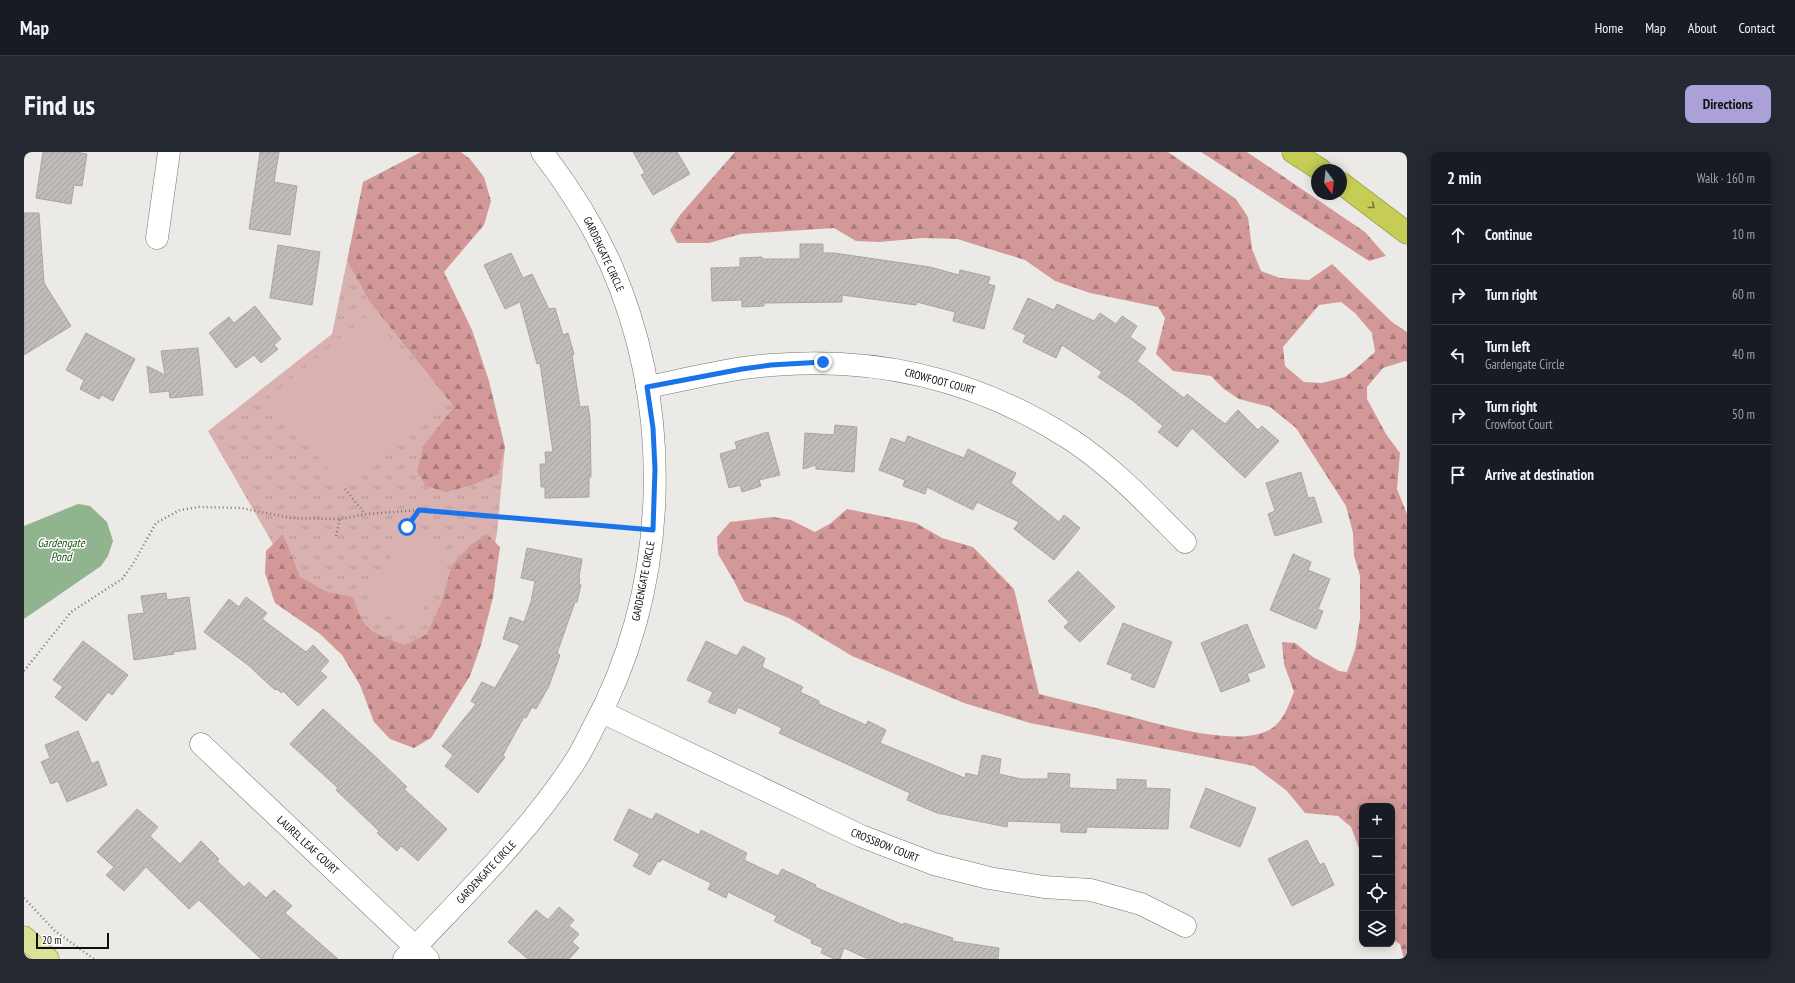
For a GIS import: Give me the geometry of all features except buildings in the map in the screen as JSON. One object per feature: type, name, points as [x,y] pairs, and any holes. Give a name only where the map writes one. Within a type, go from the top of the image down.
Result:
[{"type":"highway","points":[[1293,152],[1312,164]]},
{"type":"highway","points":[[1347,188],[1407,233]]},
{"type":"main road","points":[[24,937],[48,959]]},
{"type":"street","points":[[157,238],[169,152]]},
{"type":"street","name":"GARDENGATE CIRCLE","points":[[415,955],[538,815],[573,764],[602,712],[619,672],[633,633],[643,593],[653,530],[655,469],[653,428],[647,387],[638,346],[626,304],[610,264],[584,212],[542,152]]},
{"type":"street","name":"CROWFOOT COURT","points":[[647,387],[742,369],[771,365],[823,362],[880,366],[931,377],[977,391],[1022,411],[1071,440],[1113,472],[1185,542]]},
{"type":"street","name":"CROSSBOW COURT","points":[[602,712],[861,836],[896,851],[934,864],[989,878],[1044,887],[1091,890],[1141,904],[1185,926]]},
{"type":"street","name":"LAUREL LEAF COURT","points":[[201,744],[415,955]]},
{"type":"path","points":[[345,488],[366,514]]},
{"type":"path","points":[[24,671],[71,612],[122,578],[133,564],[156,523],[180,510],[199,507],[241,508],[291,518],[340,519],[366,514],[419,510],[653,530]]},
{"type":"path","points":[[407,527],[419,510]]},
{"type":"path","points":[[336,536],[340,519]]},
{"type":"path","points":[[24,898],[55,931],[94,959]]},
{"type":"green space","points":[[421,152],[461,152],[470,159],[484,177],[491,201],[484,225],[444,272],[472,330],[489,381],[505,447],[498,474],[472,485],[446,492],[426,486],[417,471],[424,445],[454,407],[369,301],[347,261],[363,182]]},
{"type":"green space","points":[[735,152],[1168,152],[1236,199],[1248,217],[1252,249],[1261,271],[1280,278],[1309,280],[1332,264],[1392,322],[1407,332],[1407,362],[1405,361],[1383,368],[1367,387],[1367,399],[1386,434],[1400,453],[1397,489],[1407,514],[1407,959],[1404,959],[1400,944],[1395,941],[1395,803],[1359,803],[1359,848],[1351,827],[1338,816],[1305,813],[1287,791],[1254,766],[1030,723],[964,703],[852,656],[789,618],[744,601],[718,554],[717,537],[730,522],[773,517],[791,520],[815,532],[831,523],[847,509],[916,523],[942,538],[973,547],[1014,589],[1039,694],[1157,724],[1196,732],[1235,737],[1253,735],[1267,731],[1277,724],[1287,709],[1294,692],[1284,664],[1282,642],[1295,643],[1313,657],[1339,671],[1347,672],[1355,650],[1360,619],[1360,576],[1354,556],[1353,533],[1346,506],[1296,428],[1270,407],[1239,399],[1224,389],[1211,376],[1173,371],[1156,354],[1165,318],[1158,307],[1090,293],[1055,281],[1025,260],[957,239],[922,238],[880,242],[856,241],[834,228],[741,234],[709,243],[677,243],[670,230],[680,215]],"holes":[[[1341,302],[1355,313],[1372,333],[1375,352],[1345,377],[1322,383],[1304,382],[1285,366],[1283,347],[1319,305]]]},
{"type":"green space","points":[[1201,152],[1247,152],[1311,195],[1311,200],[1318,200],[1365,232],[1386,256],[1369,261]]},
{"type":"green space","points":[[347,261],[369,301],[454,407],[505,447],[497,533],[486,591],[464,646],[356,657],[308,605],[208,431],[332,334]]},
{"type":"green space","points":[[370,313],[447,403],[345,489],[268,398]]},
{"type":"green space","points":[[407,527],[454,553],[412,629],[365,603]]},
{"type":"green space","points":[[283,534],[300,577],[327,592],[353,597],[361,618],[370,630],[376,634],[404,645],[427,634],[442,601],[452,565],[472,544],[487,534],[500,547],[493,597],[481,645],[470,676],[431,738],[414,748],[390,739],[374,722],[360,685],[342,655],[320,634],[275,603],[265,573],[266,551]]},
{"type":"water","name":"Gardengate Pond","points":[[78,504],[90,506],[107,522],[113,541],[108,556],[101,566],[24,619],[24,526]]},
{"type":"route","points":[[407,527],[419,510],[653,530],[655,469],[653,428],[647,387],[742,369],[771,365],[823,362]]}]
